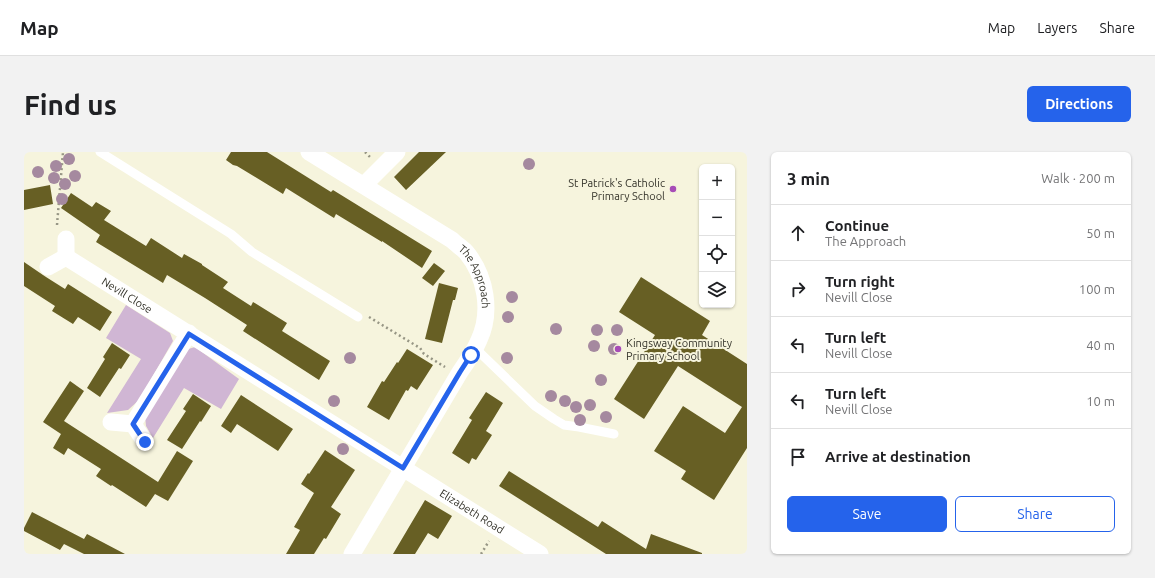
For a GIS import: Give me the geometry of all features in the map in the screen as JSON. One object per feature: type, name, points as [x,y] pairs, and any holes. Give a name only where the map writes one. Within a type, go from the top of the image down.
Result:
[{"type":"street","name":"The Approach","points":[[309,152],[452,240],[465,252],[474,264],[481,279],[487,305],[486,319],[475,348],[352,554]]},
{"type":"street","points":[[364,185],[397,152]]},
{"type":"street","points":[[48,267],[66,257],[62,233]]},
{"type":"street","name":"Nevill Close","points":[[66,257],[403,468]]},
{"type":"street","points":[[133,424],[189,334]]},
{"type":"street","points":[[111,422],[133,424]]},
{"type":"street","points":[[133,424],[145,442]]},
{"type":"street","name":"Elizabeth Road","points":[[403,468],[540,554]]},
{"type":"lane","points":[[100,152],[231,234],[252,252],[358,317]]},
{"type":"lane","points":[[475,348],[535,406],[554,419],[564,425],[614,434]]},
{"type":"path","points":[[62,233],[63,152]]},
{"type":"path","points":[[358,317],[369,317],[420,348],[424,354],[448,368]]},
{"type":"shaded area","points":[[126,305],[170,333],[173,341],[139,400],[128,410],[107,413],[141,359],[106,338]]},
{"type":"shaded area","points":[[195,347],[239,379],[221,409],[184,388],[153,438],[146,426],[145,416],[185,350]]},
{"type":"building","points":[[231,152],[267,152],[331,192],[333,190],[432,251],[422,268],[382,241],[336,214],[334,218],[286,188],[283,194],[233,165],[226,160]]},
{"type":"building","points":[[419,152],[446,152],[406,190],[394,177]]},
{"type":"building","points":[[50,185],[53,204],[24,210],[24,190]]},
{"type":"building","points":[[71,193],[92,207],[96,202],[111,211],[104,220],[146,246],[151,238],[182,258],[184,254],[202,264],[228,282],[223,288],[251,306],[253,302],[287,323],[282,331],[330,361],[319,380],[243,331],[247,325],[205,298],[167,275],[163,283],[96,242],[100,235],[61,208]]},
{"type":"building","points":[[24,262],[65,289],[68,284],[112,312],[100,331],[78,317],[73,324],[52,311],[55,306],[24,286]]},
{"type":"building","points":[[434,263],[445,271],[433,286],[422,278]]},
{"type":"building","points":[[641,277],[710,321],[702,335],[747,364],[747,448],[714,500],[681,479],[686,471],[654,451],[683,406],[725,433],[742,407],[678,366],[644,419],[614,399],[655,335],[619,312]]},
{"type":"building","points":[[439,283],[458,288],[455,300],[453,300],[442,343],[425,339]]},
{"type":"building","points":[[112,343],[130,355],[121,369],[119,368],[100,397],[87,388],[105,359],[103,357]]},
{"type":"building","points":[[407,349],[433,365],[417,390],[411,386],[408,391],[406,390],[389,420],[367,407],[382,381],[384,382]]},
{"type":"building","points":[[70,381],[84,391],[64,421],[158,482],[177,451],[193,461],[168,501],[155,494],[146,507],[96,476],[101,469],[68,448],[64,455],[53,448],[61,434],[43,422]]},
{"type":"building","points":[[486,392],[503,403],[486,431],[492,435],[476,460],[472,458],[469,464],[452,453],[472,420],[469,418]]},
{"type":"building","points":[[193,394],[211,406],[182,449],[167,440],[186,411],[183,409]]},
{"type":"building","points":[[241,395],[293,429],[278,451],[237,424],[231,433],[221,426]]},
{"type":"building","points":[[325,450],[355,470],[331,507],[341,514],[326,539],[324,538],[314,554],[286,554],[300,530],[294,527],[314,493],[301,484]]},
{"type":"building","points":[[509,471],[598,527],[602,521],[646,549],[651,534],[702,554],[606,554],[499,486]]},
{"type":"building","points":[[425,500],[452,516],[438,539],[428,533],[415,554],[393,554]]},
{"type":"building","points":[[32,512],[84,539],[87,534],[125,554],[84,554],[64,544],[60,550],[24,531]]},
{"type":"place","name":"St Patrick's Catholic Primary School","points":[[673,189]]},
{"type":"place","name":"Kingsway Community Primary School","points":[[618,349]]},
{"type":"route","points":[[145,442],[133,424],[189,334],[403,468],[471,355]]}]
